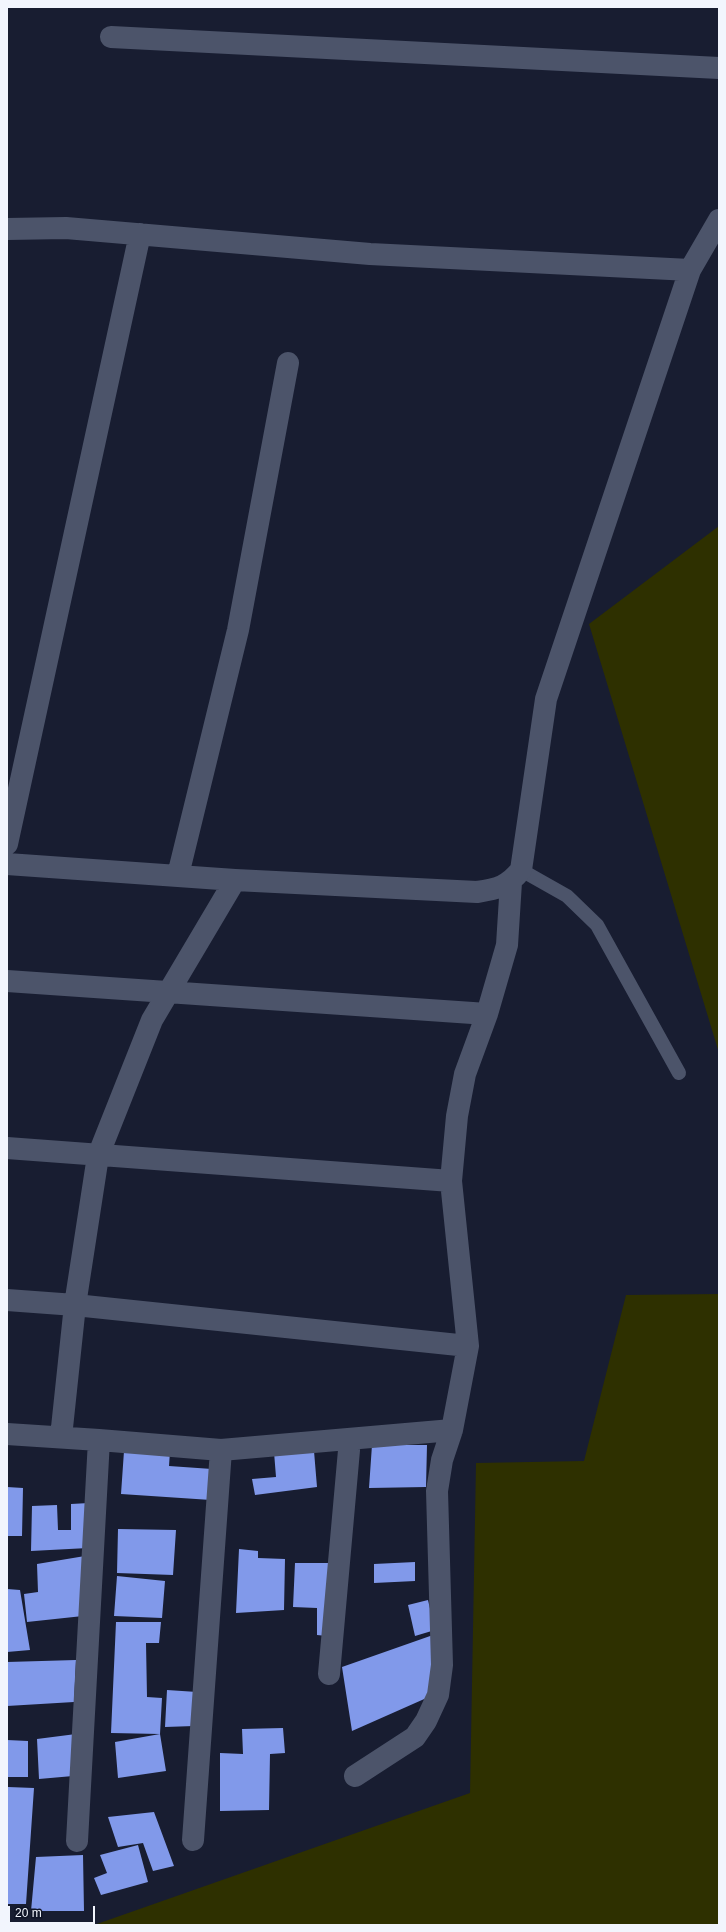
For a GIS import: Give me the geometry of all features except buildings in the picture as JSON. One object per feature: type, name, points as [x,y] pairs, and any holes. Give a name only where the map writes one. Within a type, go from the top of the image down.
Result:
[{"type":"street","points":[[111,37],[719,68]]},
{"type":"street","points":[[355,1776],[415,1737],[426,1721],[438,1695],[442,1665],[437,1491],[442,1460],[452,1430],[468,1346],[451,1181],[457,1116],[465,1074],[487,1014],[506,945],[516,876],[546,699],[690,270],[719,220]]},
{"type":"street","points":[[7,230],[66,228],[370,254],[690,270]]},
{"type":"street","points":[[7,844],[140,234]]},
{"type":"street","points":[[178,875],[238,630],[288,363]]},
{"type":"street","points":[[7,864],[235,880],[477,892],[495,889],[516,876]]},
{"type":"street","points":[[61,1437],[75,1305],[98,1156],[152,1020],[170,992],[235,880]]},
{"type":"street","points":[[7,981],[487,1014]]},
{"type":"street","points":[[7,1148],[98,1156],[451,1181]]},
{"type":"street","points":[[7,1300],[75,1305],[468,1346]]},
{"type":"street","points":[[7,1434],[221,1450],[452,1430]]},
{"type":"street","points":[[329,1674],[350,1439]]},
{"type":"street","points":[[77,1841],[99,1440]]},
{"type":"street","points":[[193,1840],[221,1450]]},
{"type":"lane","points":[[516,876],[567,896],[596,925],[679,1072]]},
{"type":"shaded area","points":[[719,526],[719,1053],[589,624]]},
{"type":"shaded area","points":[[719,1294],[719,1925],[94,1925],[470,1793],[476,1463],[584,1461],[626,1295]]}]
